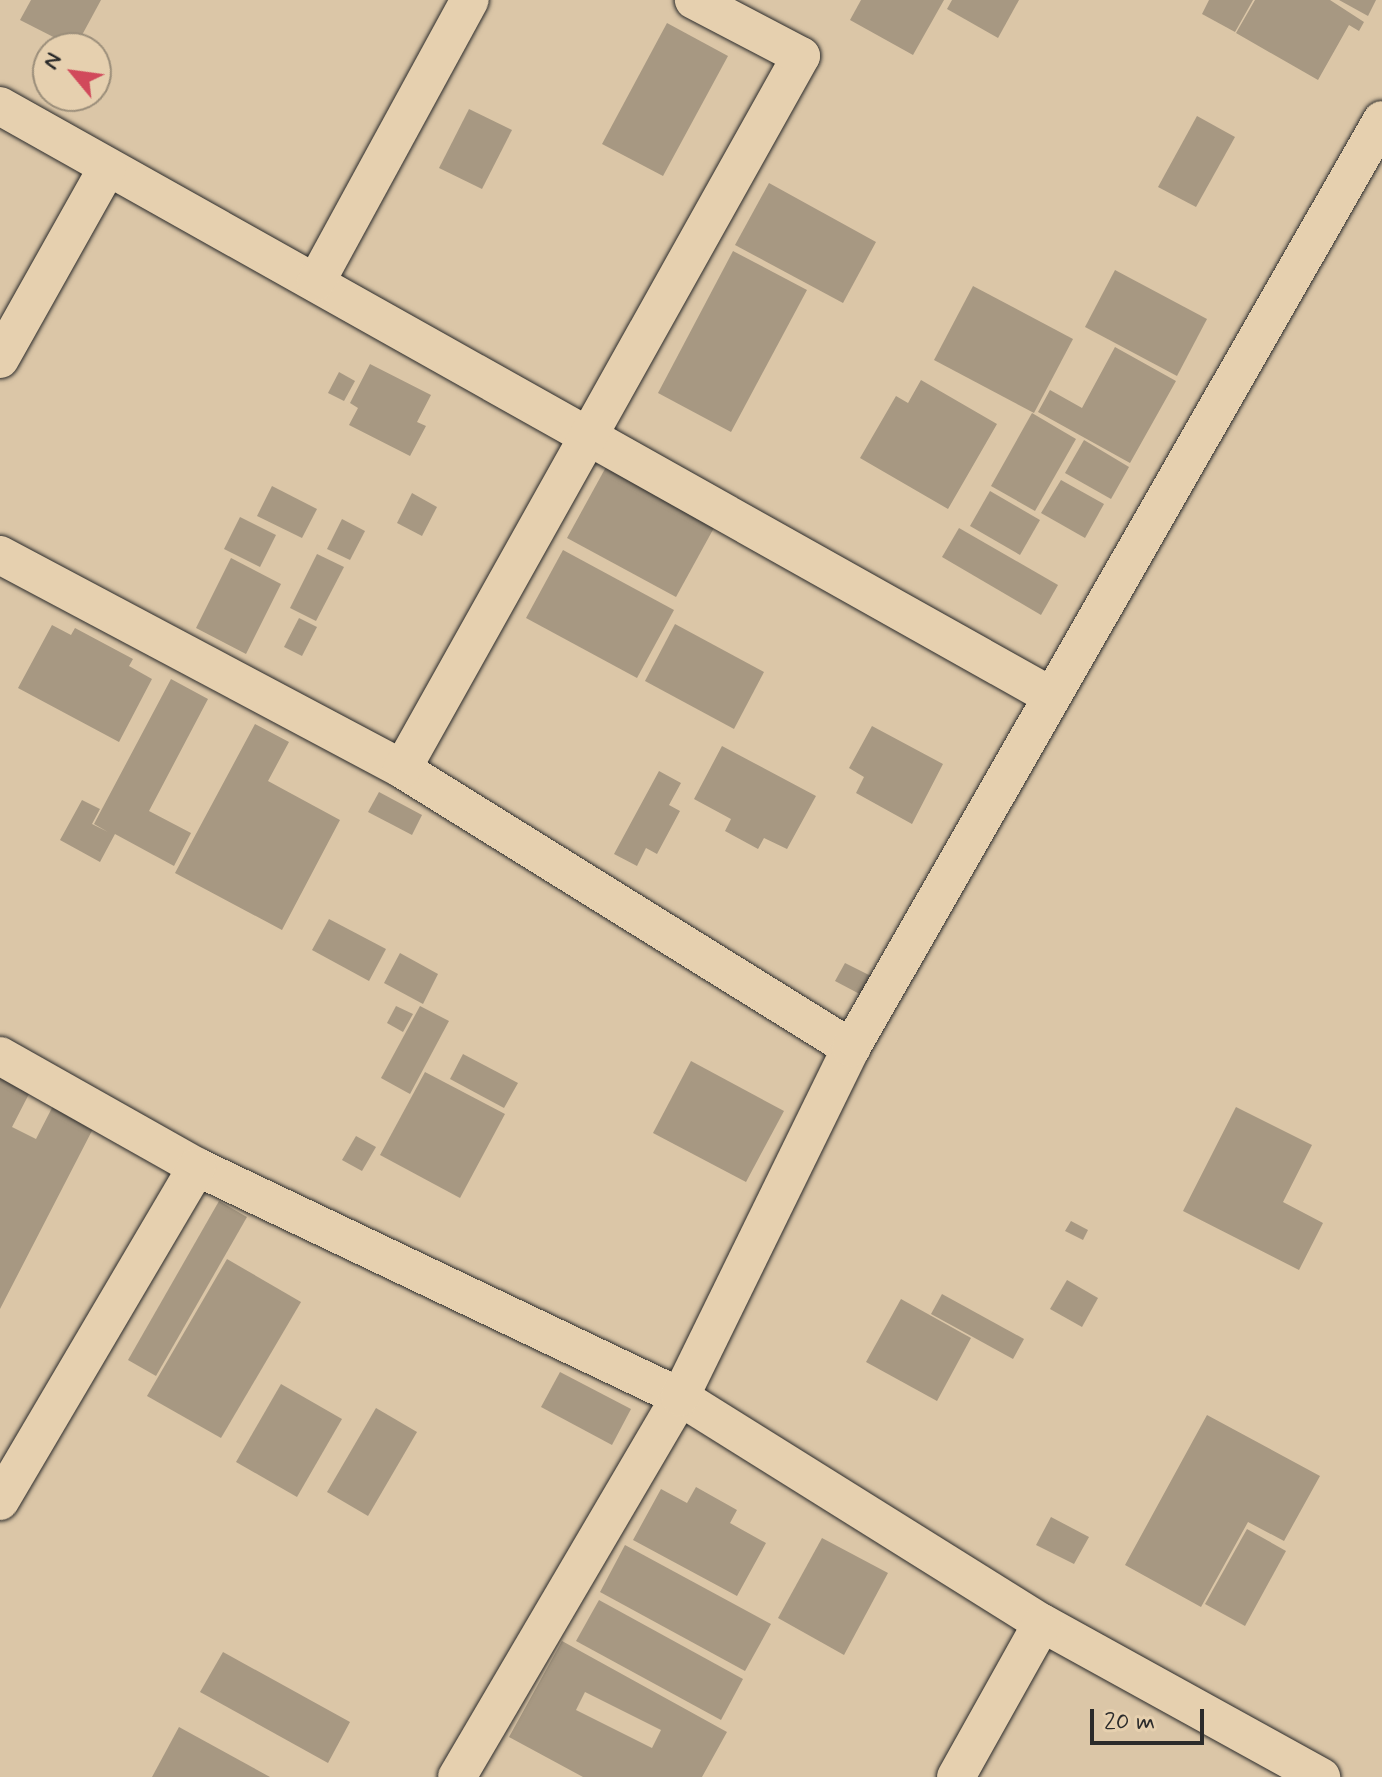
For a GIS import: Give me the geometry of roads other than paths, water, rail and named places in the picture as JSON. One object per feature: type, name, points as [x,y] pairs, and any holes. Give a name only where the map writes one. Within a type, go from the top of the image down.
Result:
[{"type":"street","points":[[316,282],[470,0]]},
{"type":"street","points":[[402,769],[801,56],[694,0]]},
{"type":"street","points":[[0,106],[1049,695]]},
{"type":"street","points":[[457,1777],[680,1397],[851,1048],[1049,695],[1382,120]]},
{"type":"street","points":[[0,359],[107,168]]},
{"type":"street","points":[[0,555],[402,769],[851,1048]]},
{"type":"street","points":[[0,1056],[197,1167],[680,1397],[1042,1623],[1321,1777]]},
{"type":"street","points":[[0,1501],[197,1167]]},
{"type":"street","points":[[956,1777],[1042,1623]]}]
